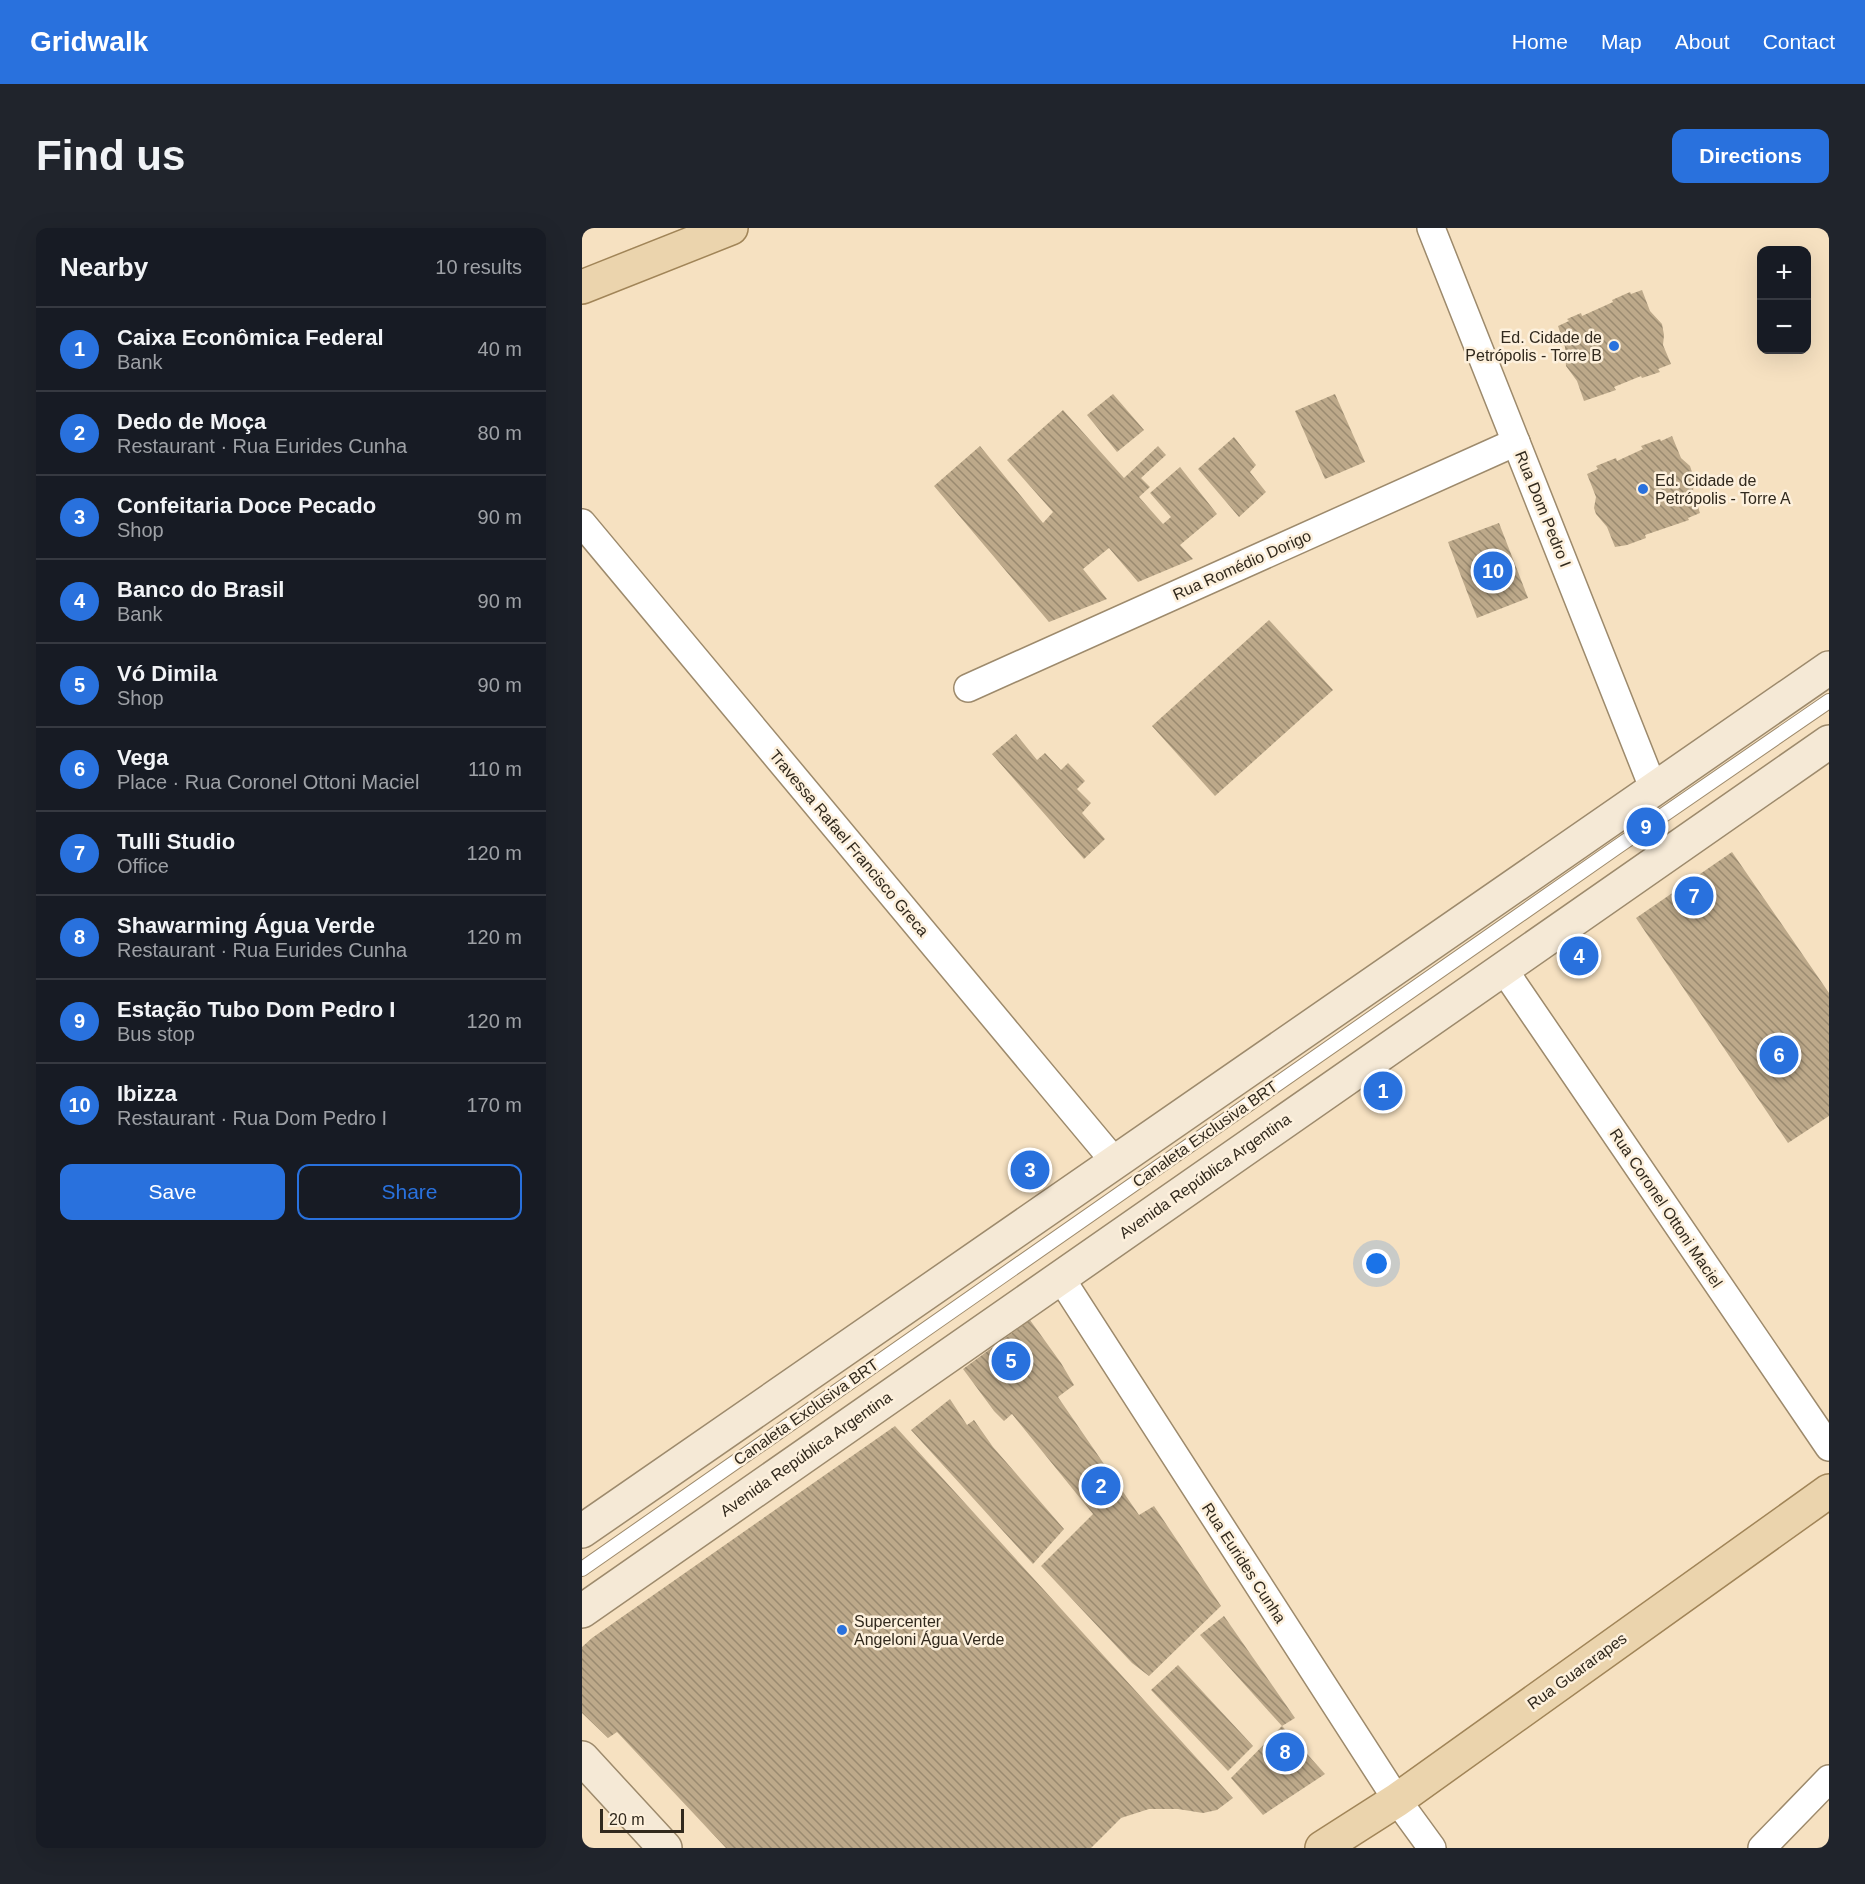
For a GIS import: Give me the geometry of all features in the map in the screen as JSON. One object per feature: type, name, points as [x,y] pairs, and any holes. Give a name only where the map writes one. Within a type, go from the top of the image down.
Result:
[{"type":"main road","points":[[582,287],[731,228]]},
{"type":"main road","name":"Rua Guararapes","points":[[1323,1848],[1397,1800],[1829,1491]]},
{"type":"street","name":"Rua Dom Pedro I","points":[[1431,228],[1654,789]]},
{"type":"street","name":"Rua Romédio Dorigo","points":[[968,688],[1516,442]]},
{"type":"street","name":"Travessa Rafael Francisco Greca","points":[[582,523],[1115,1162]]},
{"type":"street","points":[[582,1531],[1829,668]]},
{"type":"street","name":"Avenida República Argentina","points":[[582,1611],[1829,742]]},
{"type":"street","name":"Rua Coronel Ottoni Maciel","points":[[1504,970],[1829,1447]]},
{"type":"street","name":"Rua Eurides Cunha","points":[[1060,1277],[1397,1800],[1432,1848]]},
{"type":"street","points":[[582,1758],[665,1848]]},
{"type":"street","points":[[1762,1848],[1829,1779]]},
{"type":"lane","name":"Canaleta Exclusiva BRT","points":[[582,1569],[1829,701]]},
{"type":"building","name":"Ed. Cidade de Petrópolis - Torre B","points":[[1642,290],[1650,311],[1662,324],[1663,345],[1671,364],[1658,369],[1660,372],[1642,378],[1641,376],[1614,387],[1616,390],[1584,401],[1577,381],[1566,366],[1565,347],[1558,326],[1569,321],[1567,319],[1581,313],[1582,316],[1630,292],[1631,294]]},
{"type":"building","points":[[1113,394],[1144,430],[1117,452],[1087,415]]},
{"type":"building","points":[[1335,394],[1365,462],[1325,479],[1295,411]]},
{"type":"building","points":[[1063,410],[1124,478],[1158,446],[1166,455],[1141,478],[1150,487],[1139,497],[1163,524],[1171,517],[1150,493],[1180,467],[1217,514],[1180,545],[1193,559],[1138,582],[1109,548],[1083,569],[1107,599],[1049,622],[934,486],[980,446],[1043,523],[1053,512],[1007,460]]},
{"type":"building","name":"Ed. Cidade de Petrópolis - Torre A","points":[[1672,436],[1681,458],[1690,466],[1694,479],[1693,492],[1700,513],[1688,518],[1689,520],[1645,535],[1646,538],[1615,547],[1607,527],[1596,514],[1594,508],[1596,497],[1587,474],[1598,469],[1596,466],[1616,458],[1617,461],[1643,449],[1641,446]]},
{"type":"building","points":[[1234,437],[1256,465],[1250,472],[1266,492],[1239,517],[1198,469]]},
{"type":"building","points":[[1499,523],[1528,598],[1477,618],[1448,542]]},
{"type":"building","points":[[1269,620],[1333,690],[1215,796],[1152,726]]},
{"type":"building","points":[[1016,734],[1037,760],[1045,753],[1061,770],[1068,763],[1085,781],[1077,789],[1091,803],[1082,813],[1105,839],[1084,859],[992,754]]},
{"type":"building","points":[[1732,852],[1829,993],[1829,1116],[1788,1143],[1636,918]]},
{"type":"building","points":[[1030,1320],[1074,1385],[1058,1397],[1139,1515],[1154,1506],[1221,1606],[1149,1676],[1132,1663],[1041,1566],[1093,1514],[1012,1414],[1004,1421],[963,1369]]},
{"type":"building","points":[[950,1399],[967,1425],[974,1420],[993,1447],[1064,1529],[1033,1564],[911,1430]]},
{"type":"building","name":"Supercenter Angeloni Água Verde","points":[[895,1426],[1233,1798],[1217,1810],[1203,1813],[1178,1809],[1149,1809],[1121,1818],[1091,1848],[726,1848],[617,1732],[608,1738],[582,1713],[582,1647]]},
{"type":"building","points":[[1224,1616],[1295,1718],[1282,1726],[1200,1635]]},
{"type":"building","points":[[1178,1665],[1253,1746],[1228,1771],[1151,1690]]},
{"type":"building","points":[[1282,1726],[1325,1774],[1263,1815],[1231,1778]]},
{"type":"place","name":"Ed. Cidade de Petrópolis - Torre B","points":[[1614,346]]},
{"type":"place","name":"Ed. Cidade de Petrópolis - Torre A","points":[[1643,489]]},
{"type":"place","name":"Ibizza","points":[[1493,571]]},
{"type":"place","name":"Estação Tubo Dom Pedro I","points":[[1646,827]]},
{"type":"place","name":"Tulli Studio","points":[[1694,896]]},
{"type":"place","name":"Banco do Brasil","points":[[1579,956]]},
{"type":"place","name":"Vega","points":[[1779,1055]]},
{"type":"place","name":"Caixa Econômica Federal","points":[[1383,1091]]},
{"type":"place","name":"Confeitaria Doce Pecado","points":[[1030,1170]]},
{"type":"place","name":"Vó Dimila","points":[[1011,1361]]},
{"type":"place","name":"Dedo de Moça","points":[[1101,1486]]},
{"type":"place","name":"Supercenter Angeloni Água Verde","points":[[842,1630]]},
{"type":"place","name":"Shawarming Água Verde","points":[[1285,1752]]}]
